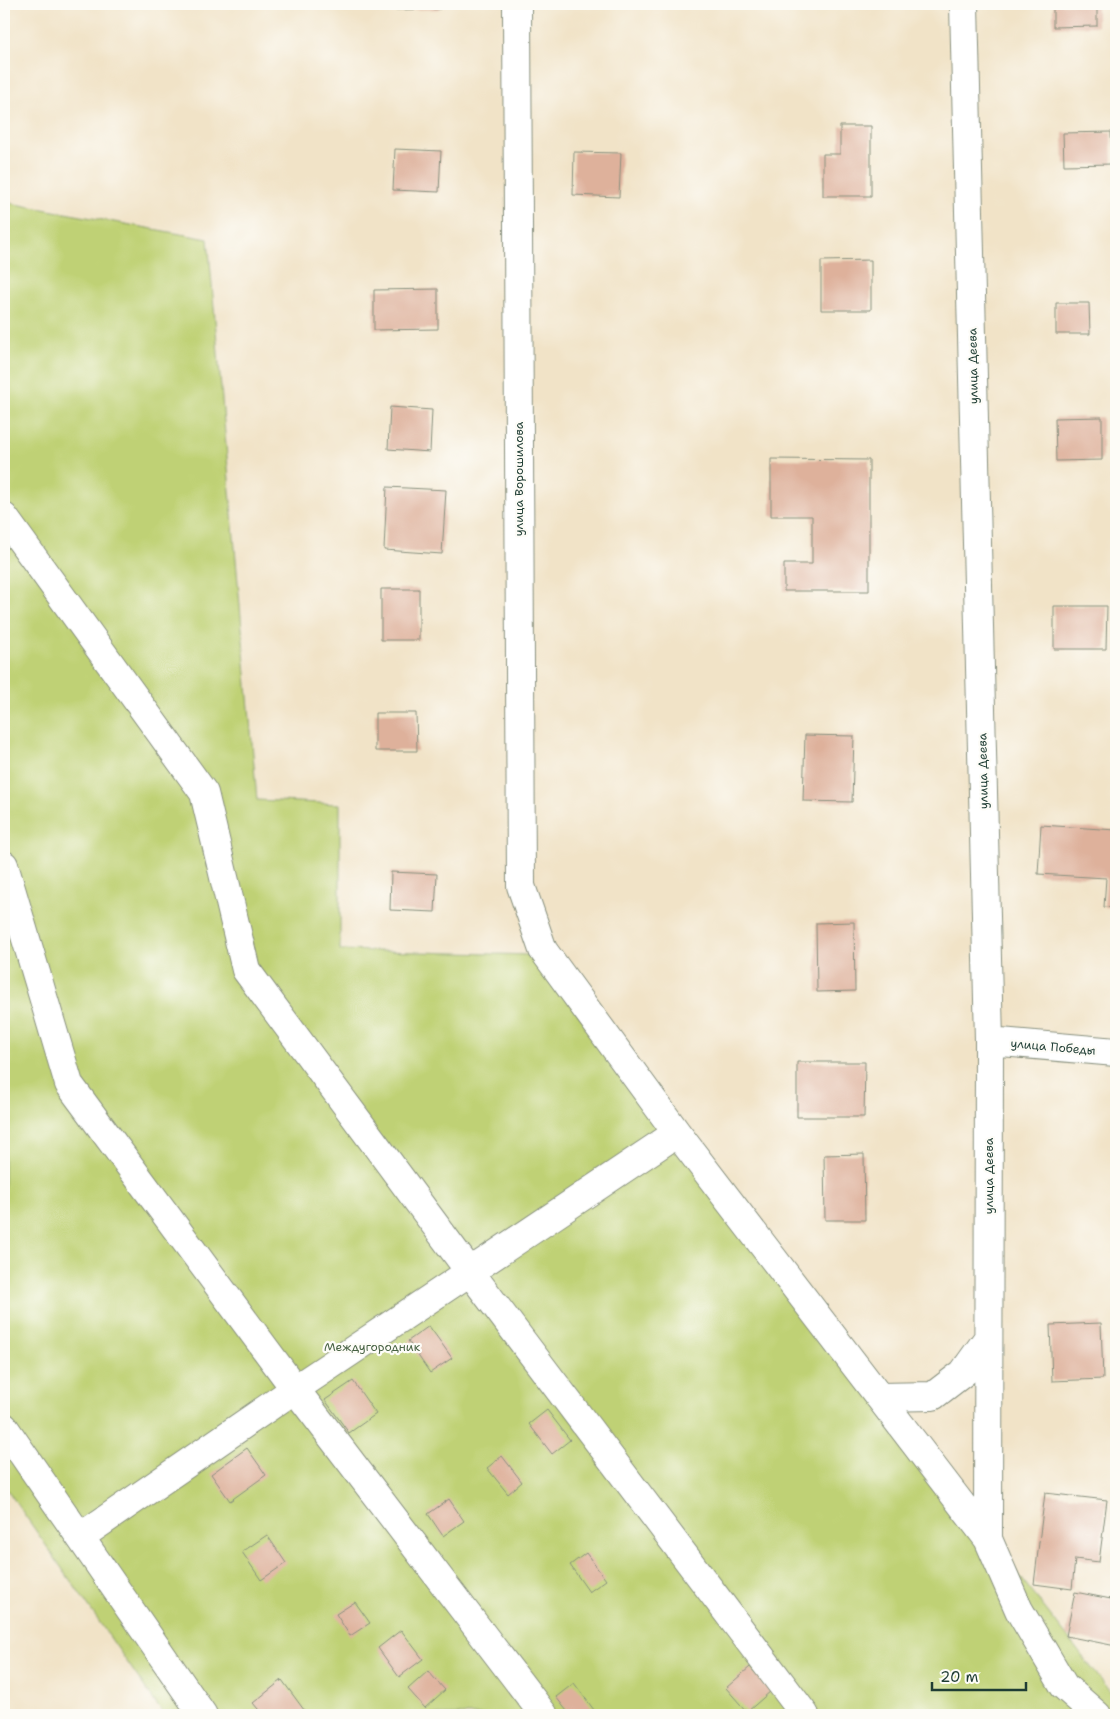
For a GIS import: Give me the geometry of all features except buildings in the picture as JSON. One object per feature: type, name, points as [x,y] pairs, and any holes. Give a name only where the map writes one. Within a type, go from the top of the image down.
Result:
[{"type":"street","name":"улица Ворошилова","points":[[517,4],[521,886],[543,950],[677,1133],[988,1539]]},
{"type":"street","name":"улица Деева","points":[[964,4],[989,1041],[988,1539]]},
{"type":"street","points":[[4,517],[204,793],[246,970],[470,1272],[805,1715]]},
{"type":"street","points":[[4,865],[69,1084],[295,1389],[544,1715]]},
{"type":"street","name":"улица Победы","points":[[989,1041],[1116,1052]]},
{"type":"street","points":[[80,1537],[295,1389],[677,1133]]},
{"type":"street","points":[[879,1397],[933,1396],[963,1373],[988,1338]]},
{"type":"street","points":[[4,1427],[203,1715]]},
{"type":"street","points":[[988,1539],[1019,1610],[1064,1686],[1097,1715]]},
{"type":"green space","name":"Междугородник","points":[[4,202],[208,239],[257,800],[340,804],[340,950],[532,955],[1116,1699],[1116,1715],[164,1715],[4,1485]]}]
